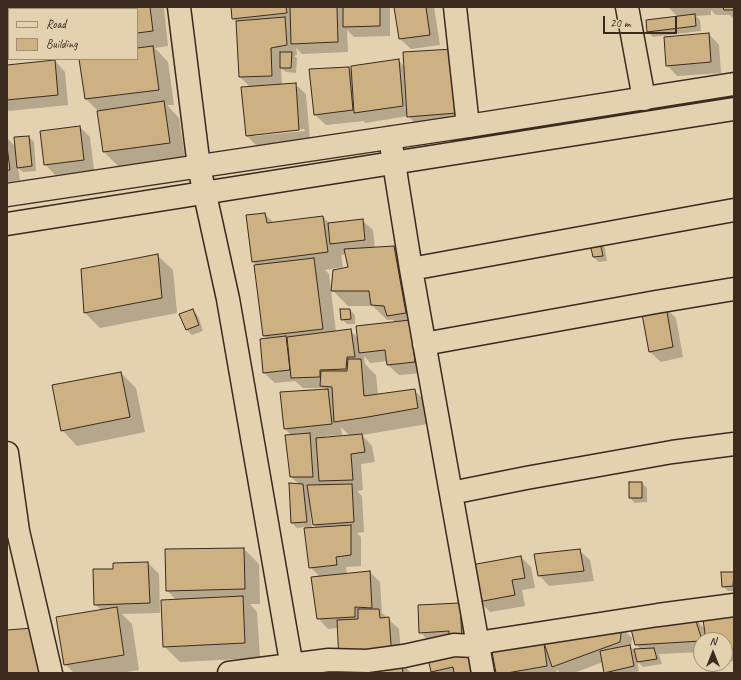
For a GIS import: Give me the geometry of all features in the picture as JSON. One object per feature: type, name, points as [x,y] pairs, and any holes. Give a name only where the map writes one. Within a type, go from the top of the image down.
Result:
[{"type":"street","points":[[179,7],[199,167],[228,299],[293,669]]},
{"type":"street","points":[[456,7],[468,126]]},
{"type":"street","points":[[627,7],[644,99]]},
{"type":"street","points":[[7,195],[390,138],[734,84]]},
{"type":"street","points":[[7,224],[734,109]]},
{"type":"street","points":[[390,138],[411,270],[483,673]]},
{"type":"street","points":[[411,270],[734,210]]},
{"type":"street","points":[[424,344],[656,302],[734,290]]},
{"type":"street","points":[[451,493],[672,452],[734,444]]},
{"type":"street","points":[[7,453],[18,531],[52,673]]},
{"type":"street","points":[[229,673],[293,669],[329,660],[367,661],[404,656],[454,646],[478,646],[490,641],[658,615],[734,605]]},
{"type":"building","points":[[7,7],[45,7],[8,8],[7,36]]},
{"type":"building","points":[[150,7],[153,31],[138,33],[138,8],[64,8]]},
{"type":"building","points":[[231,7],[286,7],[287,13],[232,19]]},
{"type":"building","points":[[290,7],[337,7],[338,42],[291,44]]},
{"type":"building","points":[[343,7],[380,7],[380,26],[343,27]]},
{"type":"building","points":[[394,7],[426,7],[430,35],[399,39]]},
{"type":"building","points":[[723,7],[734,7],[734,10],[724,10]]},
{"type":"building","points":[[695,14],[696,26],[647,32],[646,20]]},
{"type":"building","points":[[285,17],[287,45],[271,48],[272,76],[239,77],[236,21]]},
{"type":"building","points":[[709,33],[711,62],[666,66],[664,37]]},
{"type":"building","points":[[153,46],[159,90],[85,99],[79,60],[138,60],[138,48]]},
{"type":"building","points":[[453,49],[457,113],[407,117],[403,52]]},
{"type":"building","points":[[280,52],[292,52],[291,68],[280,68]]},
{"type":"building","points":[[399,59],[403,106],[354,113],[351,66]]},
{"type":"building","points":[[55,60],[58,95],[7,100],[7,65]]},
{"type":"building","points":[[349,67],[353,110],[314,115],[309,69]]},
{"type":"building","points":[[296,83],[299,130],[246,136],[241,87]]},
{"type":"building","points":[[164,101],[170,143],[103,152],[97,111]]},
{"type":"building","points":[[80,126],[84,160],[44,165],[40,131]]},
{"type":"building","points":[[29,136],[32,166],[17,168],[14,137]]},
{"type":"building","points":[[7,146],[10,170],[7,170]]},
{"type":"building","points":[[265,213],[267,223],[323,216],[328,252],[252,262],[246,215]]},
{"type":"building","points":[[363,219],[365,240],[330,244],[328,223]]},
{"type":"building","points":[[600,242],[603,256],[593,257],[590,244]]},
{"type":"building","points":[[394,246],[406,313],[387,316],[384,306],[371,305],[369,291],[331,291],[333,270],[348,267],[344,249]]},
{"type":"building","points":[[158,254],[162,298],[84,313],[81,269]]},
{"type":"building","points":[[314,258],[323,329],[263,336],[254,265]]},
{"type":"building","points":[[666,306],[673,347],[649,352],[642,314]]},
{"type":"building","points":[[193,309],[199,325],[186,330],[179,314]]},
{"type":"building","points":[[340,309],[350,309],[351,319],[341,320]]},
{"type":"building","points":[[410,320],[415,362],[387,365],[385,350],[359,353],[356,326]]},
{"type":"building","points":[[351,329],[355,357],[347,357],[346,369],[320,370],[320,377],[291,378],[287,337]]},
{"type":"building","points":[[286,336],[290,370],[263,373],[260,339]]},
{"type":"building","points":[[348,359],[361,359],[364,396],[415,389],[418,408],[334,422],[332,387],[320,386],[321,371],[347,371]]},
{"type":"building","points":[[121,372],[130,417],[61,431],[52,385]]},
{"type":"building","points":[[328,389],[332,424],[284,429],[280,392]]},
{"type":"building","points":[[310,433],[313,477],[290,477],[285,435]]},
{"type":"building","points":[[362,434],[365,452],[351,454],[353,480],[319,481],[316,438]]},
{"type":"building","points":[[629,482],[642,482],[642,498],[629,498]]},
{"type":"building","points":[[289,483],[303,484],[307,522],[291,523]]},
{"type":"building","points":[[352,484],[354,522],[313,525],[307,485]]},
{"type":"building","points":[[351,525],[351,555],[336,557],[337,565],[309,568],[304,528]]},
{"type":"building","points":[[244,548],[245,589],[166,591],[165,549]]},
{"type":"building","points":[[580,549],[584,571],[538,576],[534,554]]},
{"type":"building","points":[[521,556],[525,578],[512,580],[515,595],[478,602],[471,565]]},
{"type":"building","points":[[148,562],[150,603],[94,605],[93,569],[113,569],[113,563]]},
{"type":"building","points":[[370,571],[372,608],[355,607],[355,617],[317,619],[311,577]]},
{"type":"building","points":[[721,572],[734,572],[733,586],[722,587]]},
{"type":"building","points":[[243,596],[245,643],[163,647],[161,600]]},
{"type":"building","points":[[460,603],[462,639],[449,640],[449,631],[419,633],[418,605]]},
{"type":"building","points":[[117,607],[124,655],[64,665],[56,617]]},
{"type":"building","points":[[358,609],[379,609],[380,618],[389,617],[392,658],[339,661],[337,620],[358,619]]},
{"type":"building","points":[[734,609],[734,649],[733,632],[705,632],[702,613]]},
{"type":"building","points":[[695,618],[699,632],[693,632],[693,641],[635,645],[631,629]]},
{"type":"building","points":[[622,626],[620,642],[552,667],[544,643]]},
{"type":"building","points":[[33,628],[42,673],[7,673],[7,630]]},
{"type":"building","points":[[490,641],[544,643],[547,666],[507,673],[496,673]]},
{"type":"building","points":[[630,645],[634,666],[604,673],[600,651]]},
{"type":"building","points":[[470,648],[475,673],[454,673],[453,667],[431,672],[428,658]]},
{"type":"building","points":[[654,648],[657,659],[637,662],[634,649]]},
{"type":"building","points":[[401,661],[403,673],[358,673],[357,668]]}]
